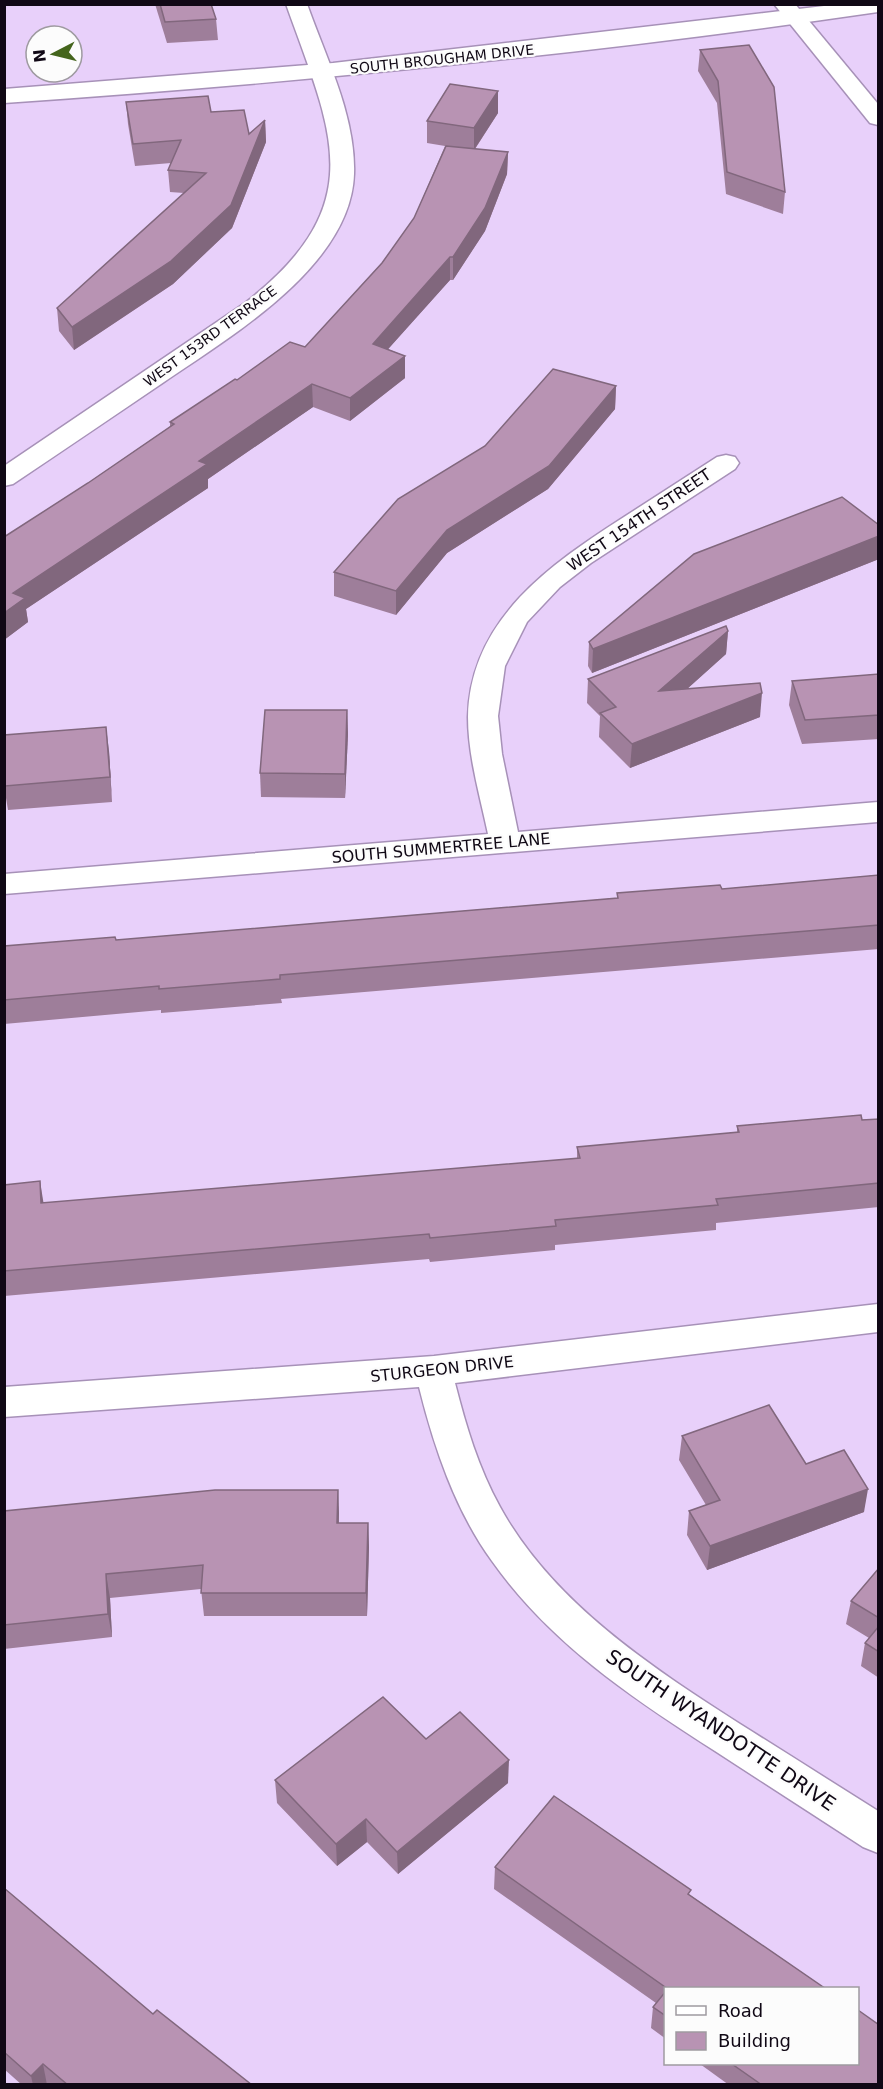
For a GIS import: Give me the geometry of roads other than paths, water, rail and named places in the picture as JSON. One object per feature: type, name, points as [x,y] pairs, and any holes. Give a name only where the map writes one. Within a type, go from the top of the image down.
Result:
[{"type":"street","name":"WEST 153RD TERRACE","points":[[4,478],[262,302],[304,261],[322,235],[339,198],[343,177],[342,152],[337,128],[296,4]]},
{"type":"street","name":"SOUTH BROUGHAM DRIVE","points":[[4,96],[319,73],[506,53],[789,11],[879,6]]},
{"type":"street","points":[[789,11],[879,118]]},
{"type":"street","name":"WEST 154TH STREET","points":[[505,843],[487,754],[483,716],[491,666],[515,619],[550,581],[581,557],[726,463]]},
{"type":"street","name":"SOUTH SUMMERTREE LANE","points":[[4,884],[879,812]]},
{"type":"street","name":"STURGEON DRIVE","points":[[4,1402],[434,1371],[879,1318]]},
{"type":"street","name":"SOUTH WYANDOTTE DRIVE","points":[[434,1371],[452,1443],[484,1514],[506,1550],[562,1616],[613,1661],[672,1702],[879,1834]]}]
